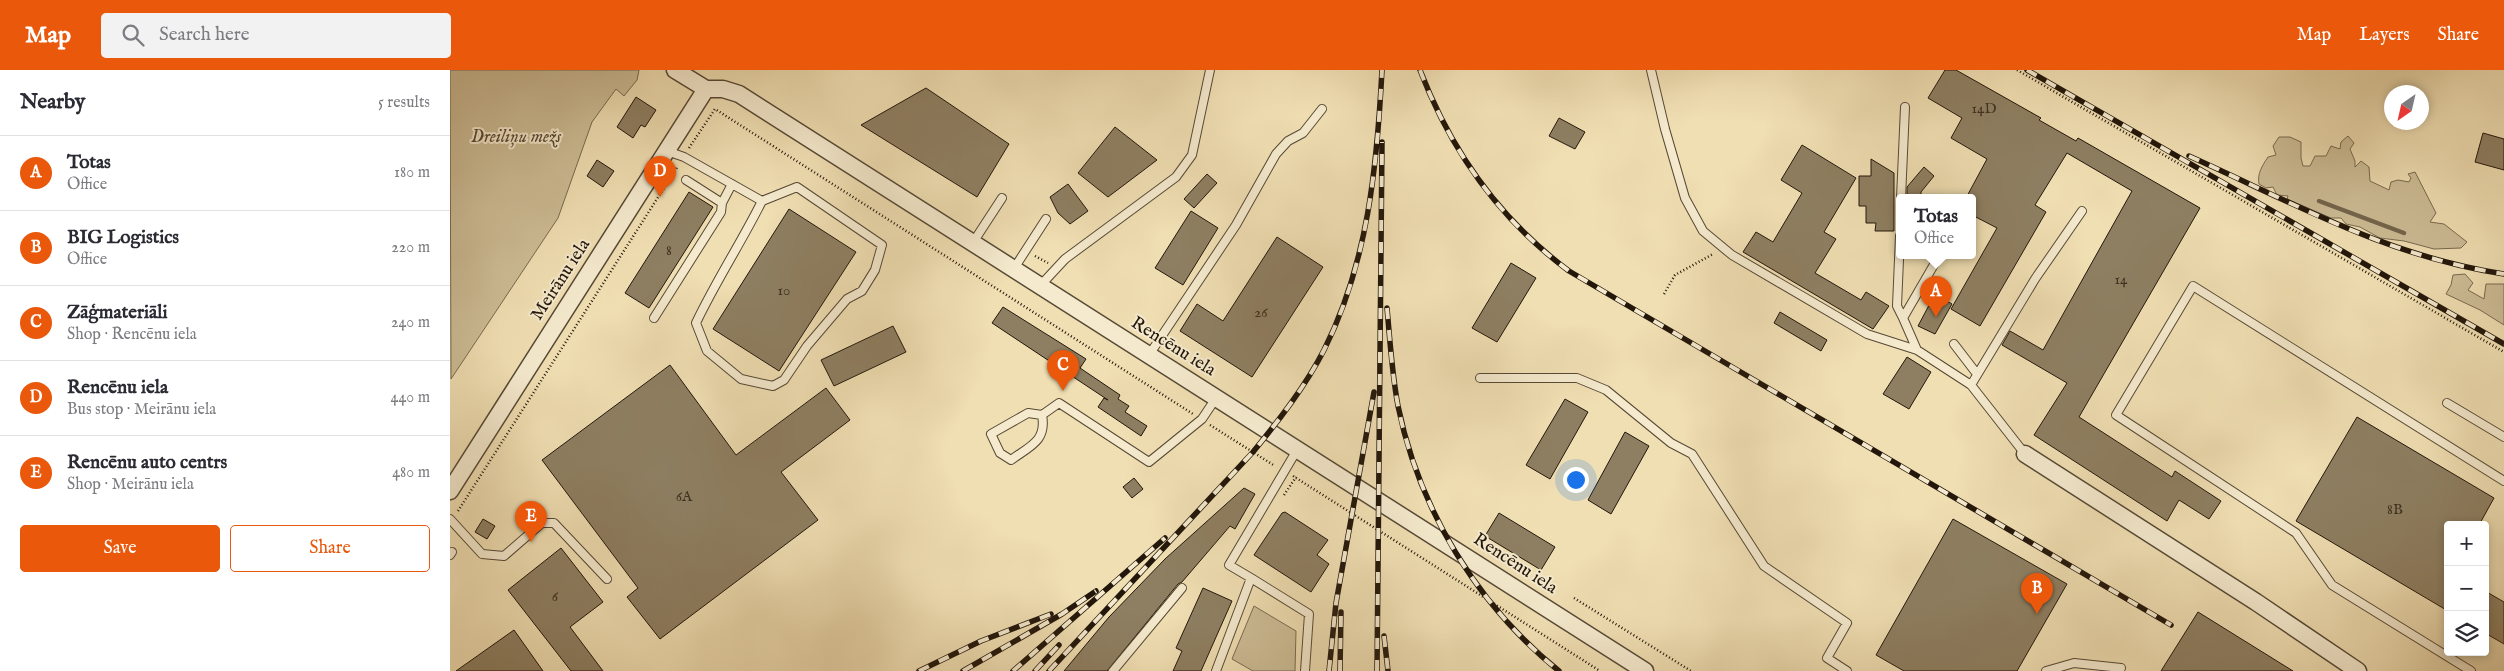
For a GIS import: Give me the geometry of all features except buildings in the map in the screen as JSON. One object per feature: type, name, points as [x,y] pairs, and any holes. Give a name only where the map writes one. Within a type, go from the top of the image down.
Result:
[{"type":"street","name":"Rencēnu iela","points":[[675,70],[706,89],[723,89],[739,94],[1039,287],[1645,671]]},
{"type":"street","name":"Meirānu iela","points":[[450,491],[706,89]]},
{"type":"street","points":[[2025,454],[2256,602],[2358,671]]},
{"type":"lane","points":[[1039,287],[1065,259],[1176,177],[1192,155],[1210,70]]},
{"type":"lane","points":[[1651,70],[1665,129],[1685,198],[1703,231],[1723,249],[1867,334],[1917,350],[1971,385],[2025,454]]},
{"type":"lane","points":[[1901,194],[1905,108]]},
{"type":"lane","points":[[1149,355],[1236,225],[1276,154],[1288,141],[1303,133],[1322,109]]},
{"type":"lane","points":[[667,151],[684,157],[762,201],[797,188],[882,245],[875,270],[862,292],[846,299],[807,346],[784,380],[773,386],[741,379],[707,351],[696,323],[762,201]]},
{"type":"lane","points":[[686,180],[722,203]]},
{"type":"lane","points":[[654,318],[721,212],[722,203],[732,184]]},
{"type":"lane","points":[[972,244],[1002,198]]},
{"type":"lane","points":[[1971,385],[2035,278],[2082,211]]},
{"type":"lane","points":[[1013,270],[1046,219]]},
{"type":"lane","points":[[1899,259],[1897,306],[1917,350]]},
{"type":"lane","points":[[1904,318],[1937,259]]},
{"type":"lane","points":[[2472,671],[2332,585],[2296,534],[2116,415],[2194,286],[2504,480]]},
{"type":"lane","points":[[1954,344],[1977,374]]},
{"type":"lane","points":[[1480,378],[1578,378],[1606,390],[1671,443],[1692,454],[1764,566],[1847,623],[1827,658],[1847,671]]},
{"type":"lane","points":[[1042,415],[1044,428],[1038,441],[1011,460],[1000,453],[991,434],[1028,413],[1042,415],[1059,402],[1149,462],[1202,419],[1216,398]]},
{"type":"lane","points":[[2447,403],[2504,437]]},
{"type":"lane","points":[[1297,450],[1230,565],[1309,614],[1304,671]]},
{"type":"lane","points":[[451,520],[482,554],[504,556],[542,523],[554,523],[607,579]]},
{"type":"lane","points":[[1216,671],[1251,578]]},
{"type":"lane","points":[[1113,671],[1182,588]]},
{"type":"lane","points":[[2046,671],[2074,663],[2121,668]]},
{"type":"path","points":[[2017,70],[2504,352]]},
{"type":"path","points":[[451,520],[715,108],[1600,671]]},
{"type":"path","points":[[1664,294],[1675,275],[1723,249]]},
{"type":"path","points":[[1574,598],[1691,671]]},
{"type":"green space","name":"Dreiliņu mežs","points":[[450,70],[639,70],[637,80],[624,96],[616,89],[592,122],[558,218],[451,379]]},
{"type":"green space","points":[[2348,136],[2354,143],[2350,149],[2355,161],[2355,167],[2361,161],[2369,167],[2370,181],[2389,190],[2391,182],[2398,180],[2409,182],[2411,178],[2408,174],[2415,172],[2436,213],[2430,222],[2444,224],[2467,242],[2461,248],[2434,249],[2404,241],[2380,238],[2360,227],[2346,224],[2341,218],[2331,218],[2287,199],[2288,196],[2277,195],[2273,187],[2266,188],[2259,184],[2259,173],[2268,157],[2276,155],[2273,146],[2279,137],[2290,137],[2301,142],[2303,166],[2310,166],[2315,156],[2326,156],[2331,146],[2340,149],[2341,142]]},
{"type":"green space","points":[[2465,274],[2473,283],[2468,290],[2484,299],[2486,284],[2504,284],[2504,325],[2480,310],[2446,294],[2451,285],[2453,275]]},
{"type":"green space","points":[[1254,606],[1296,631],[1295,671],[1253,671],[1232,659]]},
{"type":"waterway","points":[[2319,201],[2404,233]]},
{"type":"railway","points":[[1049,671],[1253,452],[1291,403],[1317,364],[1339,317],[1351,283],[1368,213],[1377,142],[1382,70]]},
{"type":"railway","points":[[1420,70],[1432,100],[1447,128],[1462,155],[1480,181],[1499,206],[1521,229],[1569,271],[2171,625]]},
{"type":"railway","points":[[2027,70],[2504,344]]},
{"type":"railway","points":[[1377,671],[1382,142]]},
{"type":"railway","points":[[2189,156],[2305,210],[2381,241],[2420,255],[2461,266],[2504,274]]},
{"type":"railway","points":[[1387,308],[1398,406],[1420,482],[1437,518],[1456,552],[1502,616],[1529,645],[1559,671]]},
{"type":"railway","points":[[1329,671],[1336,603],[1374,392]]},
{"type":"railway","points":[[1013,671],[1165,538]]},
{"type":"railway","points":[[963,671],[1062,614],[1096,591]]},
{"type":"railway","points":[[1340,671],[1341,612]]},
{"type":"railway","points":[[919,671],[981,641],[1051,614]]},
{"type":"railway","points":[[1384,636],[1388,671]]},
{"type":"railway","points":[[1035,671],[1059,645]]},
{"type":"place","name":"Rencēnu iela","points":[[660,197]]},
{"type":"place","name":"Totas","points":[[1936,317]]},
{"type":"place","name":"Zāģmateriāli","points":[[1063,391]]},
{"type":"place","name":"Rencēnu auto centrs","points":[[531,542]]},
{"type":"place","name":"BIG Logistics","points":[[2037,614]]}]
